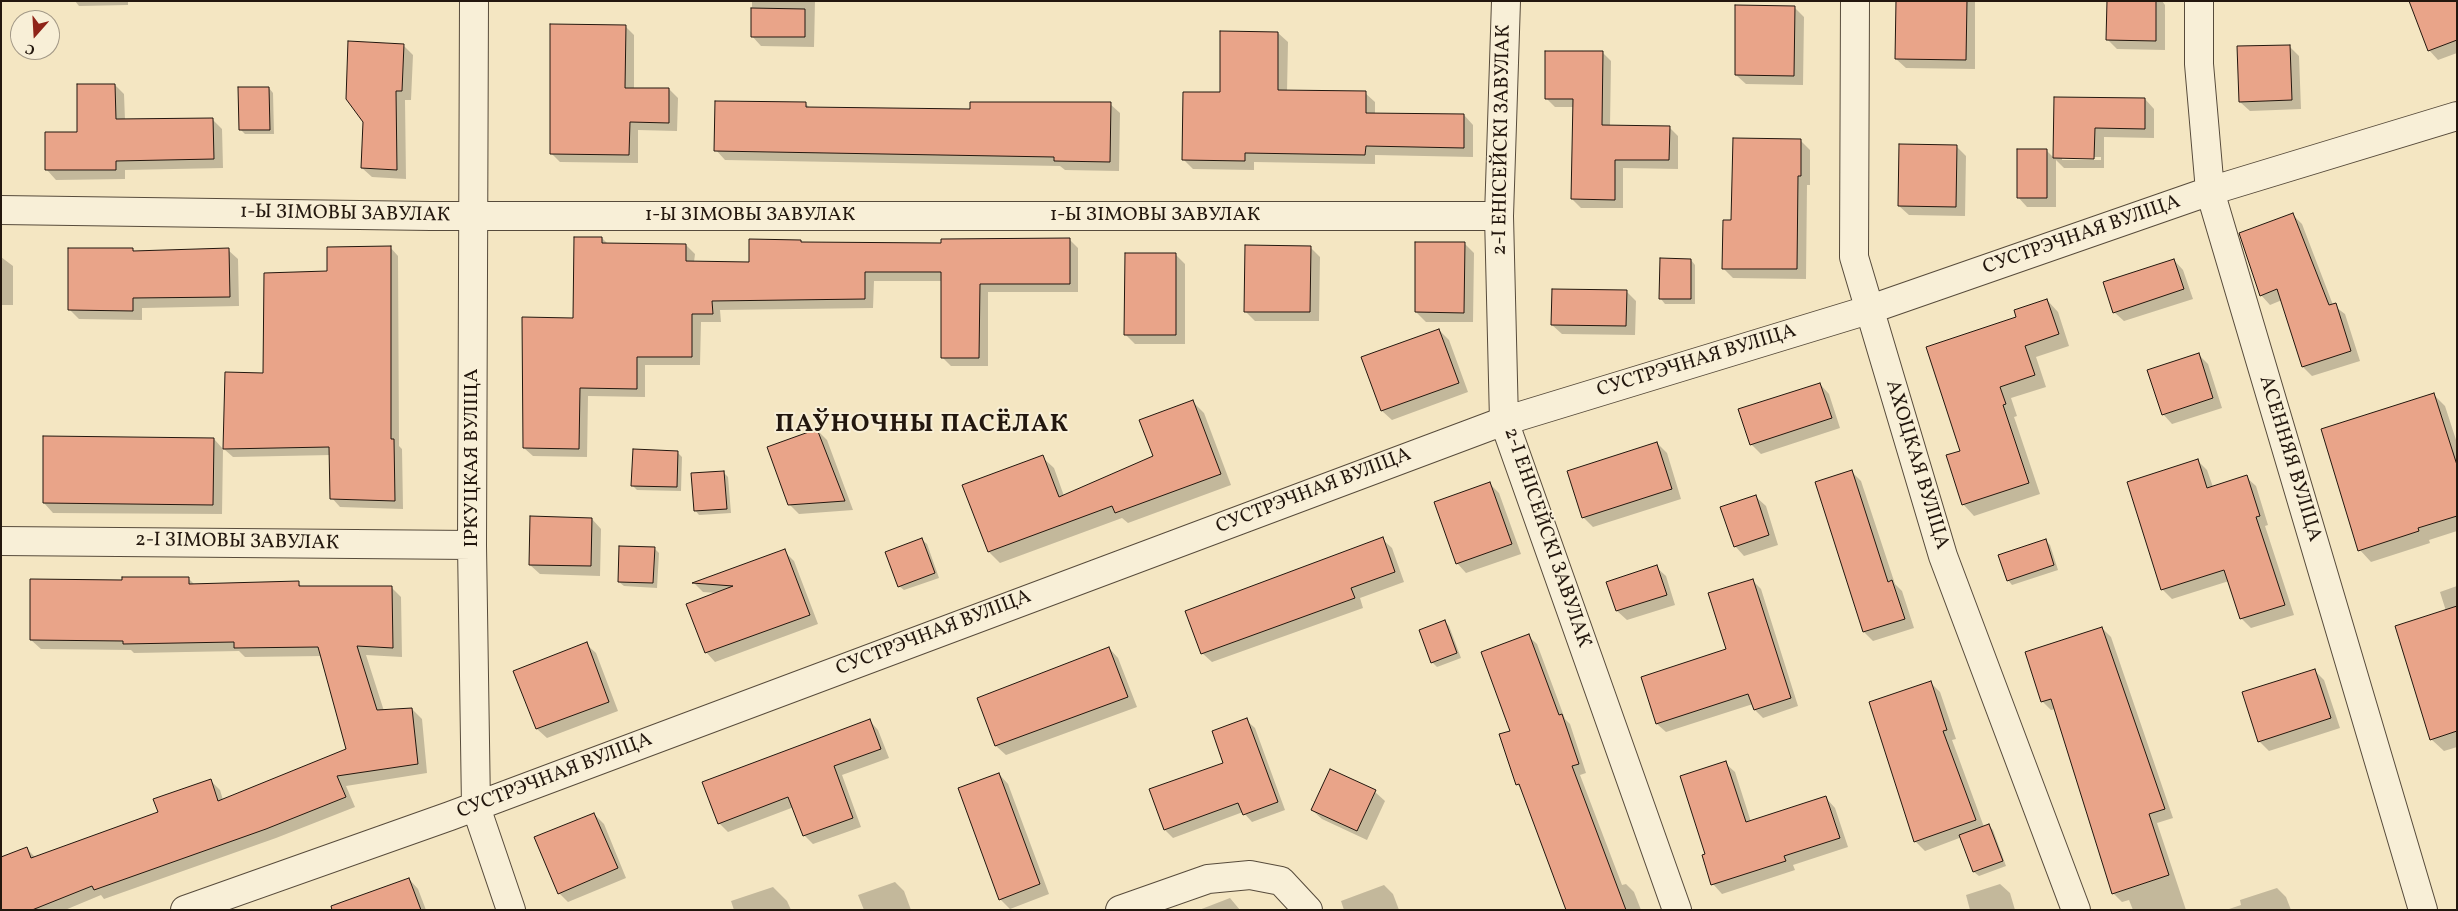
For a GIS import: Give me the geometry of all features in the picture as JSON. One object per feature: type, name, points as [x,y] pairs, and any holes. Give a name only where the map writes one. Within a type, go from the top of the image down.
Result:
[{"type":"street","name":"ІРКУЦКАЯ ВУЛІЦА","points":[[474,1],[472,545],[476,807],[511,910]]},
{"type":"street","name":"2-І ЕНІСЕЙСКІ ЗАВУЛАК","points":[[1506,1],[1499,216],[1504,421],[1677,910]]},
{"type":"street","name":"АХОЦКАЯ ВУЛІЦА","points":[[1855,1],[1854,257],[1868,310],[1943,556],[2076,910]]},
{"type":"street","name":"АСЕННЯЯ ВУЛІЦА","points":[[2200,1],[2199,64],[2210,191],[2423,910]]},
{"type":"street","name":"СУСТРЭЧНАЯ ВУЛІЦА","points":[[185,910],[476,807],[1504,421],[1868,310],[2210,191],[2457,116]]},
{"type":"street","name":"1-Ы ЗІМОВЫ ЗАВУЛАК","points":[[1,210],[474,216],[1499,216]]},
{"type":"street","name":"2-І ЗІМОВЫ ЗАВУЛАК","points":[[1,540],[472,545]]},
{"type":"street","points":[[1120,910],[1208,879],[1250,875],[1281,881],[1308,910]]},
{"type":"building","points":[[1896,1],[1967,1],[1966,60],[1895,59]]},
{"type":"building","points":[[2107,1],[2156,1],[2156,41],[2106,40]]},
{"type":"building","points":[[2409,1],[2457,1],[2457,40],[2428,51]]},
{"type":"building","points":[[1735,5],[1795,6],[1794,76],[1735,75]]},
{"type":"building","points":[[751,8],[805,9],[805,37],[751,37]]},
{"type":"building","points":[[550,24],[626,25],[625,88],[669,88],[669,123],[630,122],[629,155],[550,154]]},
{"type":"building","points":[[1220,31],[1278,32],[1278,90],[1366,91],[1366,113],[1464,114],[1464,148],[1366,146],[1365,155],[1245,153],[1245,161],[1182,160],[1183,92],[1220,92]]},
{"type":"building","points":[[348,41],[404,44],[402,91],[396,91],[397,170],[361,168],[363,122],[346,99]]},
{"type":"building","points":[[2290,45],[2292,100],[2239,102],[2237,46]]},
{"type":"building","points":[[1545,51],[1603,51],[1602,125],[1670,126],[1669,160],[1615,160],[1615,200],[1571,199],[1573,99],[1545,99]]},
{"type":"building","points":[[77,84],[115,84],[116,119],[213,118],[214,159],[116,161],[116,170],[45,170],[45,132],[77,132]]},
{"type":"building","points":[[238,87],[269,87],[270,130],[239,130]]},
{"type":"building","points":[[2054,97],[2145,98],[2145,129],[2095,128],[2094,159],[2053,158]]},
{"type":"building","points":[[715,101],[806,102],[806,107],[970,109],[970,102],[1111,102],[1110,162],[1054,161],[1054,157],[714,151]]},
{"type":"building","points":[[1733,138],[1801,139],[1801,176],[1798,176],[1797,269],[1722,269],[1723,220],[1731,220]]},
{"type":"building","points":[[1899,144],[1957,145],[1956,207],[1898,206]]},
{"type":"building","points":[[2017,149],[2047,149],[2047,198],[2017,198]]},
{"type":"building","points":[[2293,213],[2329,305],[2336,303],[2351,351],[2302,367],[2277,289],[2260,296],[2239,233]]},
{"type":"building","points":[[574,237],[602,237],[602,243],[686,244],[686,261],[749,262],[749,239],[801,240],[801,242],[941,243],[941,239],[1070,238],[1070,284],[980,284],[979,358],[941,358],[941,272],[865,272],[865,299],[712,301],[713,314],[692,314],[692,357],[637,357],[637,389],[580,388],[579,449],[523,448],[522,317],[573,318]]},
{"type":"building","points":[[1415,242],[1465,242],[1464,313],[1415,312]]},
{"type":"building","points":[[1245,245],[1311,246],[1310,312],[1244,312]]},
{"type":"building","points":[[391,246],[391,439],[394,439],[395,501],[330,499],[329,447],[223,449],[225,372],[263,373],[264,273],[327,271],[327,247]]},
{"type":"building","points":[[68,248],[133,248],[133,251],[229,248],[230,297],[133,298],[133,311],[68,310]]},
{"type":"building","points":[[1125,253],[1176,253],[1176,335],[1124,335]]},
{"type":"building","points":[[1660,258],[1691,259],[1691,299],[1659,299]]},
{"type":"building","points":[[2174,259],[2184,289],[2113,313],[2103,282]]},
{"type":"building","points":[[1552,289],[1627,290],[1626,326],[1551,325]]},
{"type":"building","points":[[2047,299],[2059,334],[2025,346],[2035,375],[2000,387],[2006,404],[2003,405],[2029,483],[1962,505],[1946,455],[1960,451],[1926,347],[2016,317],[2014,310]]},
{"type":"building","points":[[1439,329],[1459,383],[1381,411],[1361,357]]},
{"type":"building","points":[[2199,353],[2213,398],[2162,415],[2147,370]]},
{"type":"building","points":[[1820,383],[1832,418],[1750,445],[1738,409]]},
{"type":"building","points":[[2434,393],[2457,465],[2457,516],[2418,528],[2419,531],[2358,551],[2321,429]]},
{"type":"building","points":[[1193,400],[1221,474],[1115,513],[1112,506],[988,552],[962,485],[1043,455],[1059,497],[1153,456],[1139,420]]},
{"type":"building","points":[[817,429],[845,501],[788,505],[767,447]]},
{"type":"building","points":[[43,436],[214,438],[213,505],[43,503]]},
{"type":"building","points":[[1657,442],[1672,489],[1582,518],[1567,471]]},
{"type":"building","points":[[633,449],[678,451],[677,487],[631,486]]},
{"type":"building","points":[[2198,459],[2207,488],[2247,475],[2260,516],[2256,517],[2285,605],[2240,619],[2224,570],[2161,590],[2127,482]]},
{"type":"building","points":[[1852,470],[1888,582],[1892,580],[1905,619],[1863,632],[1815,482]]},
{"type":"building","points":[[724,471],[727,509],[694,511],[691,473]]},
{"type":"building","points":[[1490,482],[1512,544],[1456,564],[1434,502]]},
{"type":"building","points":[[1756,495],[1769,535],[1734,547],[1720,507]]},
{"type":"building","points":[[530,516],[592,518],[591,566],[529,565]]},
{"type":"building","points":[[1383,537],[1395,572],[1351,588],[1355,598],[1201,654],[1185,611]]},
{"type":"building","points":[[922,538],[935,573],[898,587],[885,552]]},
{"type":"building","points":[[2046,539],[2054,565],[2007,581],[1998,555]]},
{"type":"building","points":[[619,546],[655,547],[653,583],[618,582]]},
{"type":"building","points":[[785,549],[810,615],[705,653],[686,604],[733,586],[692,583]]},
{"type":"building","points":[[1657,565],[1667,595],[1616,611],[1606,582]]},
{"type":"building","points":[[122,577],[189,577],[189,584],[299,581],[299,586],[392,586],[393,648],[357,646],[377,710],[412,708],[418,764],[337,776],[346,797],[266,829],[94,890],[92,886],[32,910],[1,910],[1,857],[27,847],[31,858],[158,812],[153,799],[211,779],[218,801],[346,749],[318,647],[234,648],[234,642],[123,644],[123,641],[30,640],[30,579],[122,580]]},
{"type":"building","points":[[1753,579],[1791,698],[1754,710],[1748,694],[1656,724],[1641,677],[1726,649],[1708,593]]},
{"type":"building","points":[[2457,606],[2457,731],[2430,740],[2395,626]]},
{"type":"building","points":[[1445,620],[1457,653],[1431,663],[1419,630]]},
{"type":"building","points":[[2102,627],[2165,809],[2149,814],[2169,875],[2112,894],[2051,699],[2041,702],[2025,652]]},
{"type":"building","points":[[1529,634],[1559,715],[1562,714],[1579,764],[1572,766],[1626,910],[1566,910],[1519,784],[1516,785],[1499,734],[1510,731],[1481,652]]},
{"type":"building","points":[[587,642],[609,702],[536,729],[513,671]]},
{"type":"building","points":[[1109,647],[1128,697],[995,746],[977,698]]},
{"type":"building","points":[[2315,669],[2331,718],[2258,742],[2242,692]]},
{"type":"building","points":[[1931,681],[1947,730],[1943,731],[1976,820],[1914,842],[1869,702]]},
{"type":"building","points":[[1247,718],[1278,802],[1243,815],[1238,803],[1164,830],[1149,789],[1223,763],[1212,731]]},
{"type":"building","points":[[870,719],[881,749],[834,766],[853,818],[803,836],[788,797],[718,824],[702,782]]},
{"type":"building","points":[[1726,761],[1746,822],[1826,796],[1840,838],[1784,856],[1786,861],[1711,885],[1702,855],[1705,854],[1680,776]]},
{"type":"building","points":[[1330,769],[1376,790],[1357,831],[1311,810]]},
{"type":"building","points":[[999,773],[1040,884],[999,900],[958,788]]},
{"type":"building","points":[[594,813],[618,868],[558,894],[534,837]]},
{"type":"building","points":[[1989,824],[2003,861],[1973,872],[1959,835]]},
{"type":"building","points":[[409,878],[421,910],[332,910],[331,906]]},
{"type":"district","name":"ПАЎНОЧНЫ ПАСЁЛАК","points":[[922,426]]}]
